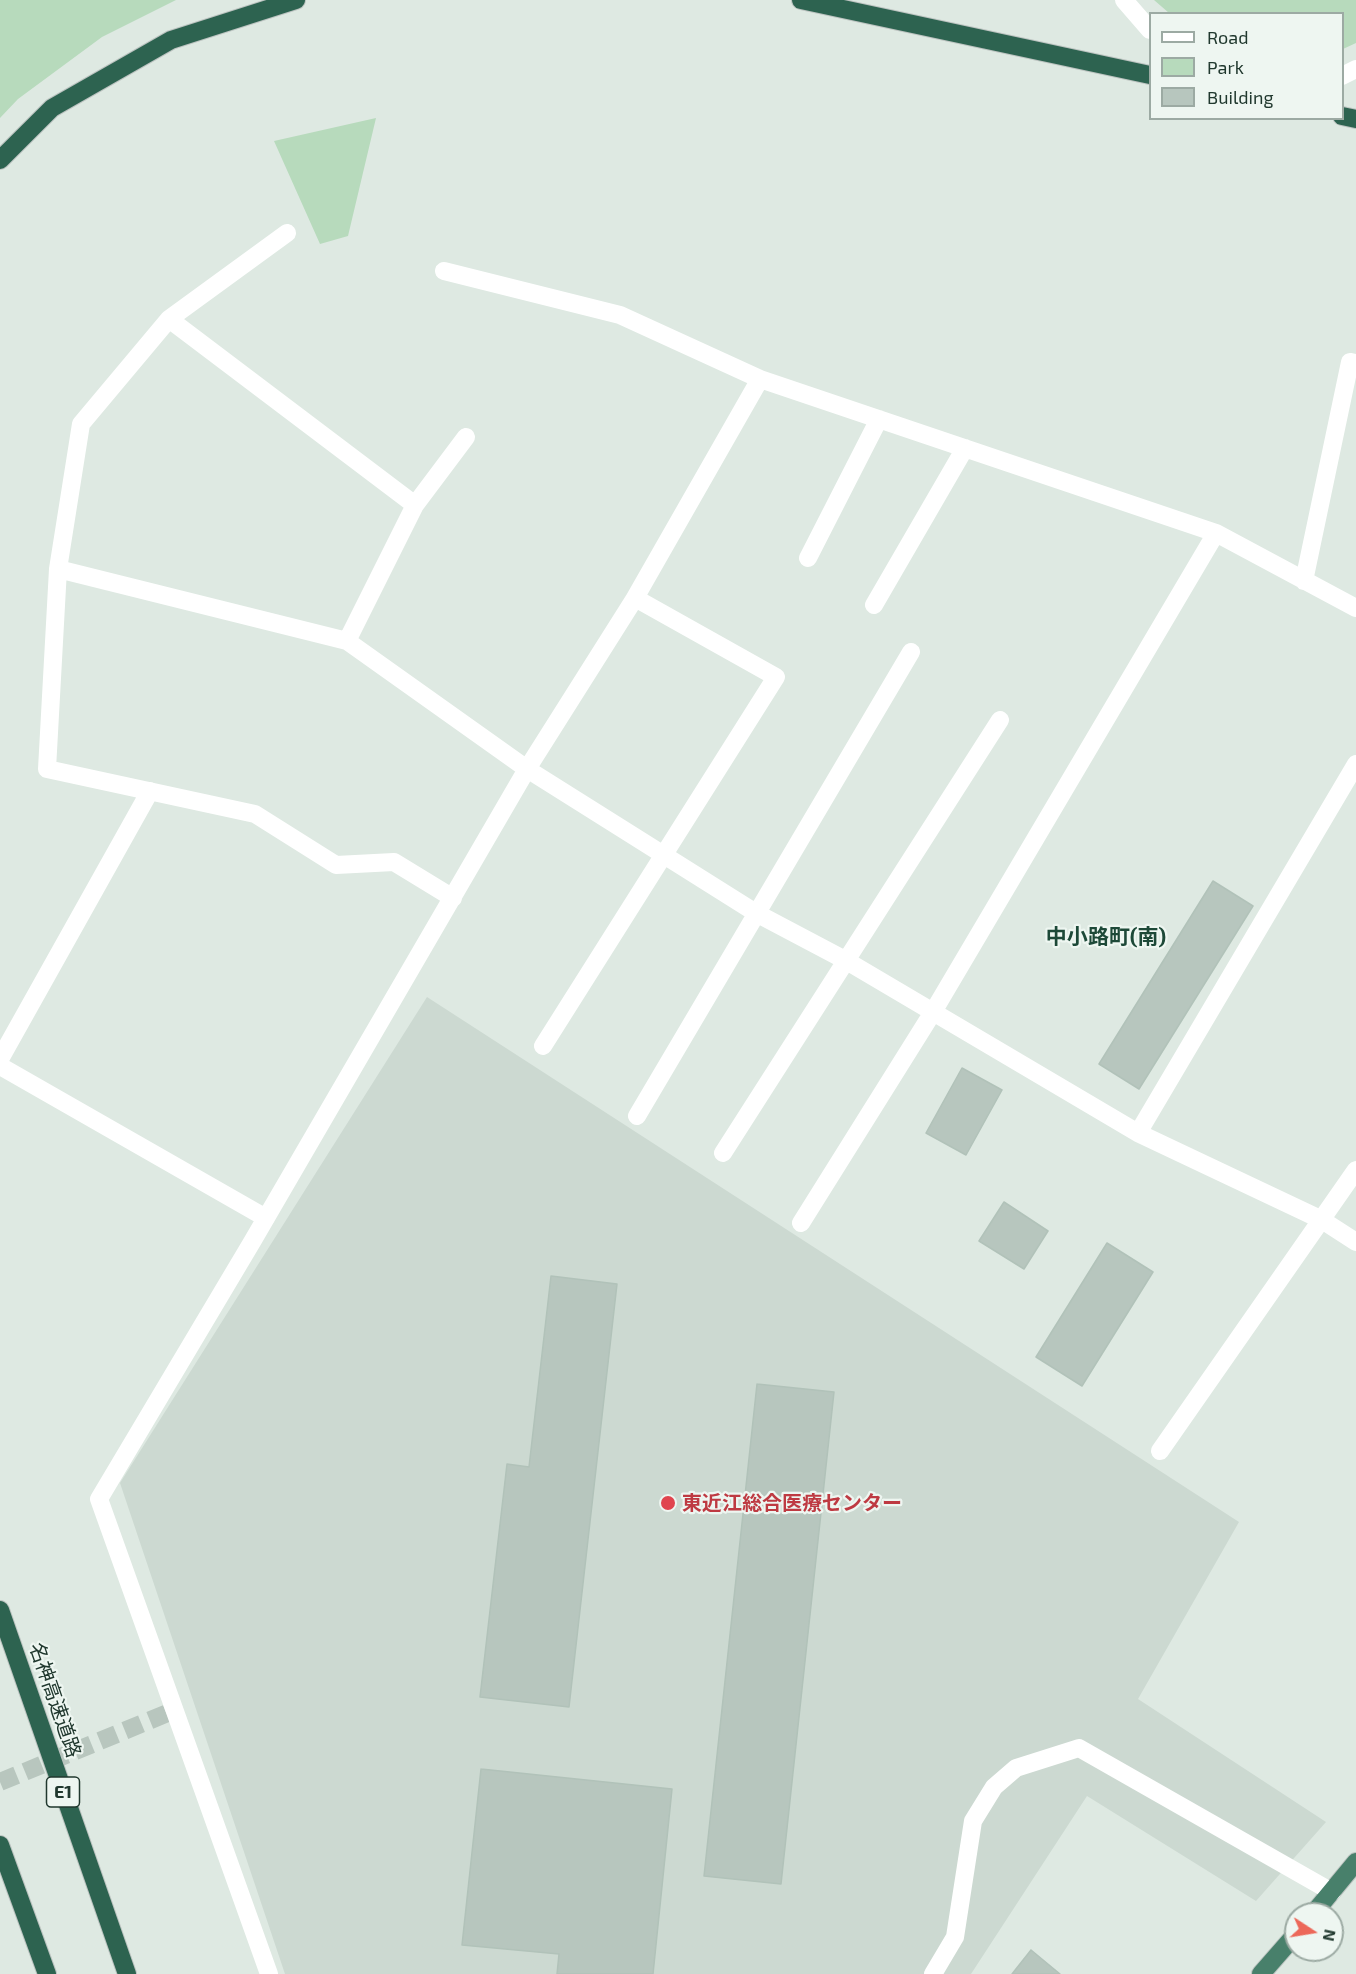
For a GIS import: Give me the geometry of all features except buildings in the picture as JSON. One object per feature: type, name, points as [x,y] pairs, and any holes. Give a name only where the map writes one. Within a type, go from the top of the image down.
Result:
[{"type":"highway","points":[[0,160],[52,108],[171,40],[296,0]]},
{"type":"highway","points":[[810,1],[1149,75]]},
{"type":"highway","name":"名神高速道路","points":[[0,1610],[127,1974]]},
{"type":"highway","points":[[0,1845],[43,1966]]},
{"type":"highway","points":[[0,1862],[43,1966]]},
{"type":"highway","points":[[1323,1902],[1356,1862]]},
{"type":"highway","points":[[1262,1974],[1284,1948]]},
{"type":"street","points":[[1124,0],[1149,29]]},
{"type":"street","points":[[287,233],[169,319],[81,424],[58,569],[47,769],[255,814],[336,865],[394,862],[453,898]]},
{"type":"street","points":[[444,271],[620,315],[760,379],[1216,533],[1356,608]]},
{"type":"street","points":[[169,319],[415,506]]},
{"type":"street","points":[[1304,580],[1350,362],[1356,363]]},
{"type":"street","points":[[269,1974],[99,1499],[266,1218],[527,769],[635,598],[760,379]]},
{"type":"street","points":[[808,558],[879,419]]},
{"type":"street","points":[[347,641],[415,506],[466,437]]},
{"type":"street","points":[[873,605],[965,448]]},
{"type":"street","points":[[801,1223],[933,1012],[1216,533]]},
{"type":"street","points":[[58,569],[347,641],[527,769],[756,913],[845,960],[1138,1133],[1322,1220],[1356,1242]]},
{"type":"street","points":[[543,1046],[776,678],[635,598]]},
{"type":"street","points":[[637,1116],[911,652]]},
{"type":"street","points":[[723,1153],[1000,720]]},
{"type":"street","points":[[1138,1133],[1356,764]]},
{"type":"street","points":[[0,1059],[150,791]]},
{"type":"street","points":[[0,1066],[266,1218]]},
{"type":"street","points":[[1160,1451],[1356,1170]]},
{"type":"street","points":[[933,1974],[955,1937],[974,1821],[994,1787],[1016,1768],[1079,1749],[1332,1892]]},
{"type":"shaded area","name":"東近江総合医療センター","points":[[427,997],[1239,1522],[1138,1699],[1326,1822],[1256,1901],[1087,1796],[971,1974],[285,1974],[120,1483]]},
{"type":"green space","points":[[0,0],[176,0],[102,37],[18,99],[0,118]]},
{"type":"green space","points":[[1154,0],[1356,0],[1356,43],[1344,49],[1344,12],[1168,12]]},
{"type":"green space","points":[[376,118],[348,236],[320,244],[274,141]]},
{"type":"tunnel","points":[[0,1782],[175,1710]]},
{"type":"place","name":"東近江総合医療センター","points":[[668,1503]]},
{"type":"district","name":"中小路町(南)","points":[[1106,937]]}]
